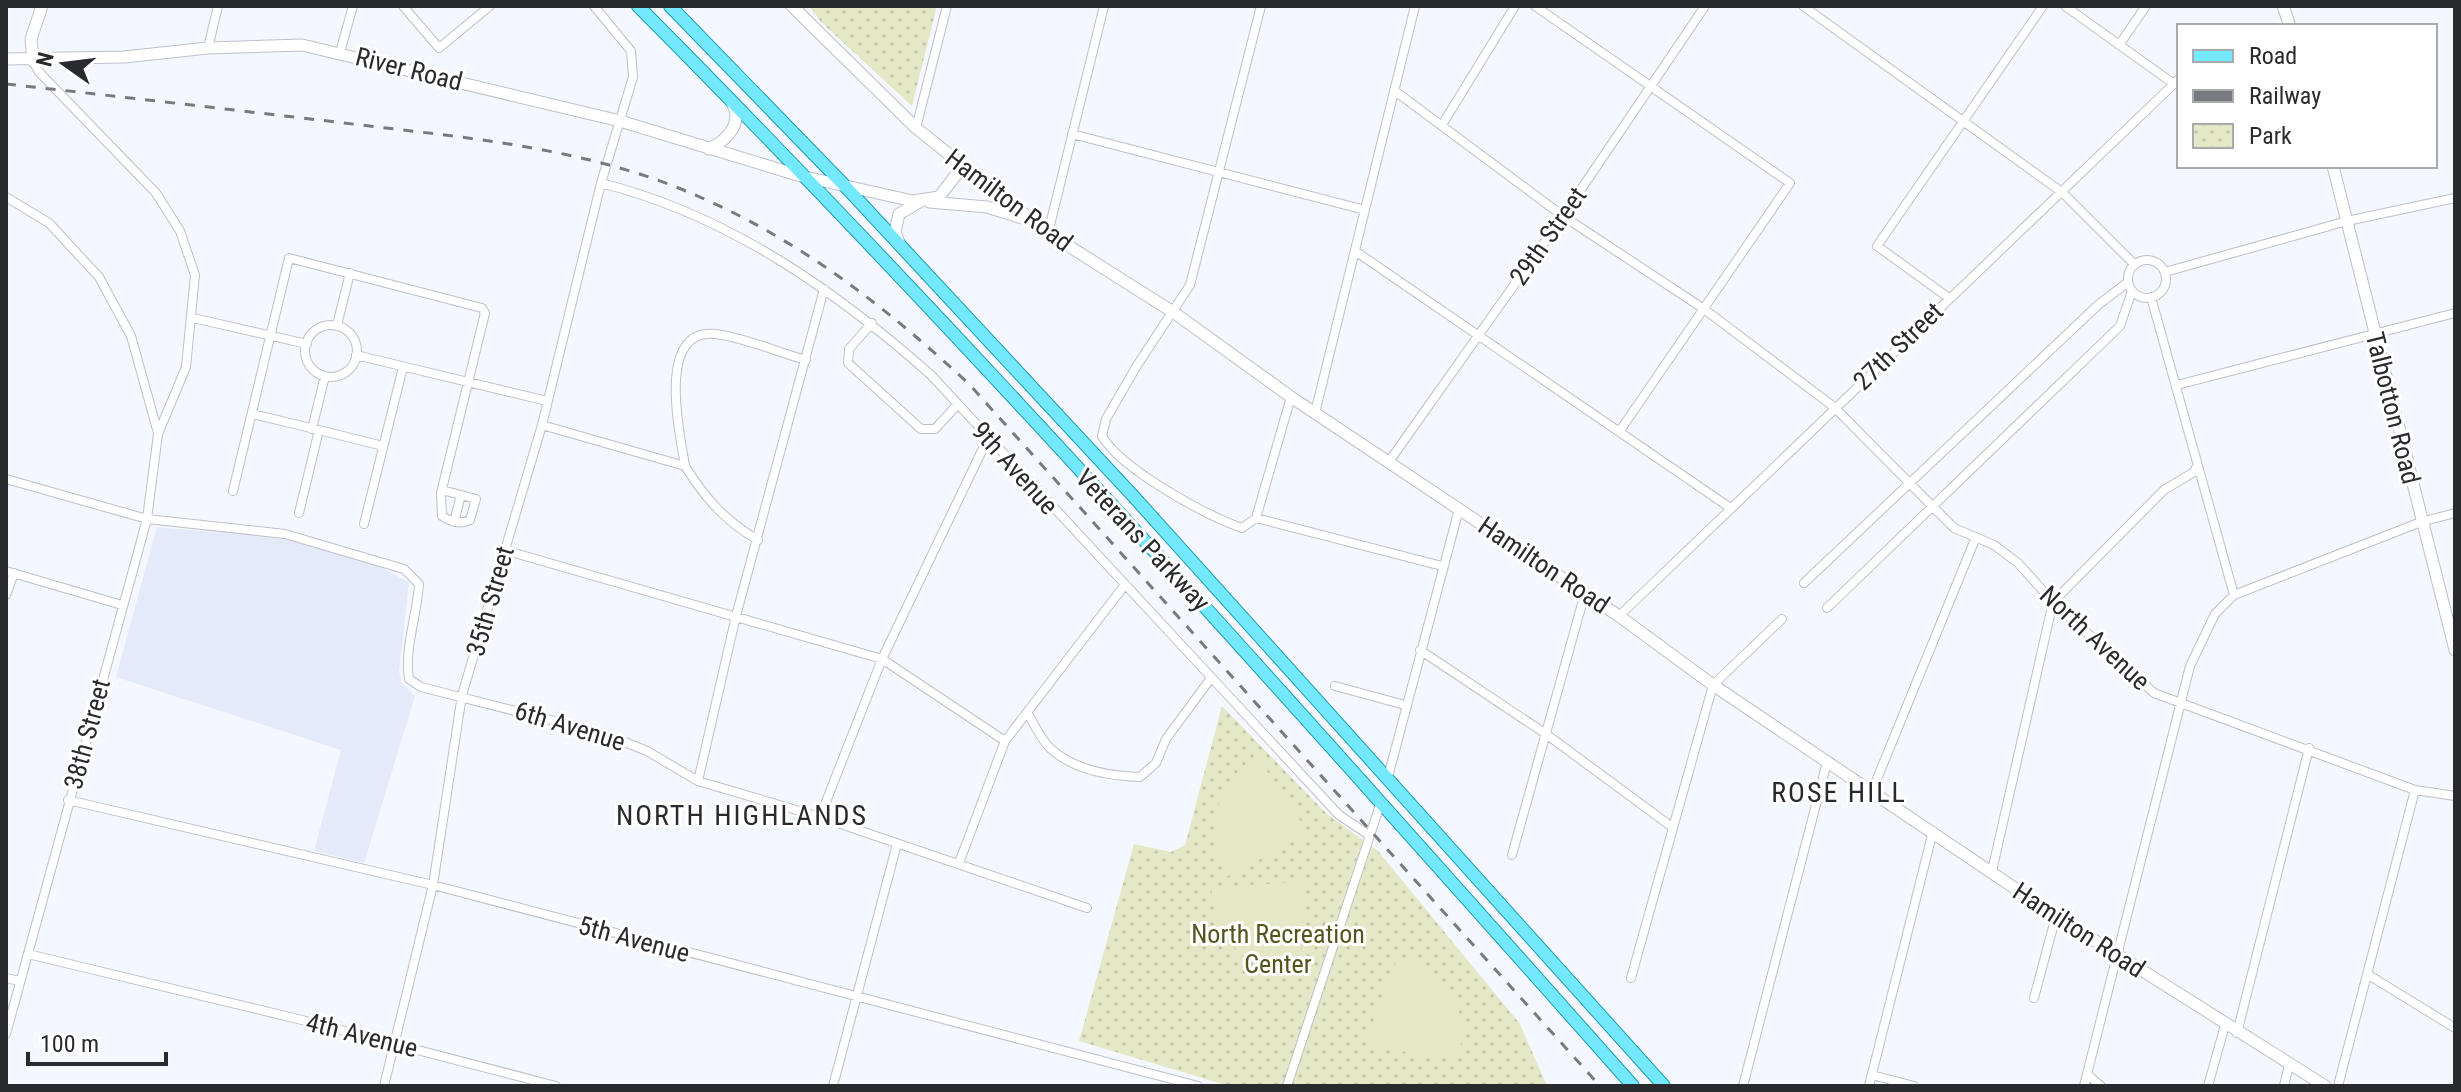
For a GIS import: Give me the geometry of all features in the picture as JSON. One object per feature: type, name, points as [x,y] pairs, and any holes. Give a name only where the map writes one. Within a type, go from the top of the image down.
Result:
[{"type":"main road","name":"Veterans Parkway","points":[[638,6],[727,96],[1246,650],[1633,1086]]},
{"type":"main road","name":"Veterans Parkway","points":[[670,6],[900,245],[1388,777],[1664,1086]]},
{"type":"street","points":[[42,6],[31,39],[33,61],[39,72],[156,193],[180,231],[195,275],[186,367],[158,434]]},
{"type":"street","points":[[208,48],[218,6]]},
{"type":"street","points":[[340,52],[353,6]]},
{"type":"street","points":[[403,6],[439,48],[490,6]]},
{"type":"street","name":"35th Street","points":[[384,1086],[433,885],[462,695],[542,425],[601,183],[633,77],[631,51],[594,6]]},
{"type":"street","name":"Hamilton Road","points":[[792,6],[916,128],[1048,233],[1173,312],[1291,397],[1619,616],[1713,685],[2056,916],[2325,1086]]},
{"type":"street","points":[[916,128],[947,6]]},
{"type":"street","points":[[1048,233],[1104,6]]},
{"type":"street","points":[[1261,6],[1200,256],[1190,285],[1136,367],[1106,419],[1102,436],[1108,447],[1154,482],[1242,528],[1256,518],[1291,397]]},
{"type":"street","points":[[1315,413],[1415,6]]},
{"type":"street","points":[[1442,125],[1515,6]]},
{"type":"street","points":[[1535,6],[1790,183],[1619,432]]},
{"type":"street","name":"29th Street","points":[[1388,463],[1563,216],[1705,6]]},
{"type":"street","points":[[1803,6],[2063,193],[2134,264]]},
{"type":"street","points":[[1949,298],[1877,246],[2043,6]]},
{"type":"street","points":[[2065,6],[2177,82]]},
{"type":"street","points":[[2119,45],[2146,6]]},
{"type":"street","name":"River Road","points":[[6,59],[33,61],[124,57],[208,48],[302,45],[620,121],[801,176],[923,201],[987,207],[1034,223]]},
{"type":"street","name":"27th Street","points":[[1619,616],[1729,507],[2177,82]]},
{"type":"street","name":"North Avenue","points":[[1395,91],[1563,216],[1704,309],[1834,407],[1954,528],[1976,537],[2018,563],[2053,602],[2142,683],[2180,705],[2309,748],[2415,790],[2455,796]]},
{"type":"street","points":[[709,149],[720,143],[734,127],[736,110],[727,96]]},
{"type":"street","points":[[1072,134],[1365,210]]},
{"type":"street","points":[[900,245],[895,232],[899,214],[923,201],[939,197],[962,167]]},
{"type":"street","name":"Talbotton Road","points":[[2334,168],[2455,650]]},
{"type":"street","name":"9th Avenue","points":[[601,183],[675,207],[765,250],[872,323],[958,404],[987,440],[1339,815],[1369,835]]},
{"type":"street","points":[[6,197],[49,223],[99,277],[131,336],[158,434]]},
{"type":"street","points":[[2165,272],[2347,221],[2455,198]]},
{"type":"street","points":[[1355,251],[1729,507]]},
{"type":"street","points":[[233,491],[289,258],[482,308],[485,313],[442,490],[439,512],[454,522],[470,520],[476,499],[442,490]]},
{"type":"street","points":[[2134,264],[2152,260],[2165,272]]},
{"type":"street","points":[[1827,608],[2120,326],[2134,264]]},
{"type":"street","points":[[2130,286],[2141,297],[2151,297],[2162,290],[2165,272]]},
{"type":"street","points":[[337,325],[350,273]]},
{"type":"street","points":[[1804,583],[2087,315],[2130,286]]},
{"type":"street","points":[[698,781],[736,616],[824,289]]},
{"type":"street","points":[[2151,297],[2234,595]]},
{"type":"street","points":[[2177,385],[2455,313]]},
{"type":"street","points":[[193,318],[307,344]]},
{"type":"street","points":[[872,323],[849,349],[848,363],[921,429],[935,429],[958,404]]},
{"type":"street","points":[[337,325],[351,334],[356,355],[346,372],[325,376],[309,364],[307,344],[320,327],[337,325]]},
{"type":"street","points":[[758,540],[731,524],[705,498],[685,466],[675,378],[679,358],[691,340],[714,334],[806,360]]},
{"type":"street","points":[[356,355],[547,401]]},
{"type":"street","points":[[364,524],[403,367]]},
{"type":"street","points":[[299,513],[325,376]]},
{"type":"street","points":[[252,414],[383,446]]},
{"type":"street","points":[[542,425],[685,466]]},
{"type":"street","name":"38th Street","points":[[6,1034],[147,519],[158,434]]},
{"type":"street","points":[[820,817],[882,659],[987,440]]},
{"type":"street","points":[[1992,871],[2053,602],[2164,490],[2194,472],[2197,466]]},
{"type":"street","points":[[6,479],[147,519]]},
{"type":"street","points":[[454,522],[461,495]]},
{"type":"street","points":[[1388,777],[1459,509]]},
{"type":"street","points":[[2084,1086],[2190,666],[2215,614],[2234,595],[2421,522],[2455,513]]},
{"type":"street","points":[[1256,518],[1442,566]]},
{"type":"street","name":"6th Avenue","points":[[147,519],[285,534],[404,569],[419,584],[416,620],[406,662],[409,679],[421,687],[605,734],[647,751],[698,781],[820,817],[1087,908]]},
{"type":"street","points":[[1872,791],[1976,537]]},
{"type":"street","points":[[504,550],[882,659],[1005,741]]},
{"type":"street","points":[[6,595],[10,572],[122,605]]},
{"type":"street","points":[[959,863],[1005,741],[1124,586]]},
{"type":"street","points":[[1512,855],[1585,593]]},
{"type":"street","points":[[1631,978],[1713,685],[1782,619]]},
{"type":"street","points":[[1420,650],[1546,734],[1672,827]]},
{"type":"street","points":[[1027,712],[1050,748],[1071,763],[1117,777],[1140,777],[1156,763],[1166,739],[1211,678]]},
{"type":"street","points":[[1335,686],[1405,705]]},
{"type":"street","points":[[2237,1033],[2309,748]]},
{"type":"street","points":[[1743,1086],[1827,762]]},
{"type":"street","points":[[2338,1086],[2415,790]]},
{"type":"street","name":"5th Avenue","points":[[68,800],[433,885],[1198,1086]]},
{"type":"street","points":[[1287,1086],[1381,802]]},
{"type":"street","points":[[1869,1086],[1933,831]]},
{"type":"street","points":[[833,1086],[897,844]]},
{"type":"street","points":[[2034,998],[2056,916]]},
{"type":"street","name":"4th Avenue","points":[[28,954],[395,1043],[556,1086]]},
{"type":"street","points":[[2367,974],[2455,1028]]},
{"type":"street","points":[[6,978],[19,981]]},
{"type":"street","points":[[2208,1086],[2225,1025]]},
{"type":"street","points":[[2284,1086],[2289,1065]]},
{"type":"street","points":[[1872,1075],[1914,1086]]},
{"type":"street","points":[[2088,1075],[2101,1086]]},
{"type":"shaded area","points":[[157,527],[284,539],[376,565],[409,582],[399,671],[402,683],[415,696],[364,863],[314,851],[341,750],[116,677]]},
{"type":"green space","points":[[809,6],[937,6],[912,106],[821,22]]},
{"type":"green space","name":"North Recreation Center","points":[[1222,706],[1327,814],[1378,851],[1520,1024],[1547,1086],[1229,1086],[1079,1041],[1134,844],[1171,852],[1185,845]]},
{"type":"green space","points":[[1256,755],[1306,829],[1304,836],[1226,877],[1216,842],[1217,810],[1230,781]]},
{"type":"green space","points":[[1302,882],[1306,887],[1299,970],[1263,966],[1236,950],[1219,922],[1211,887]]},
{"type":"green space","points":[[1398,956],[1430,973],[1452,994],[1461,1023],[1458,1059],[1423,1056],[1376,1045],[1369,1034]]},
{"type":"railway","points":[[6,84],[448,135],[577,157],[661,181],[702,198],[810,257],[876,304],[969,384],[1600,1086]]},
{"type":"district","name":"ROSE HILL","points":[[1839,792]]},
{"type":"district","name":"NORTH HIGHLANDS","points":[[742,815]]}]
